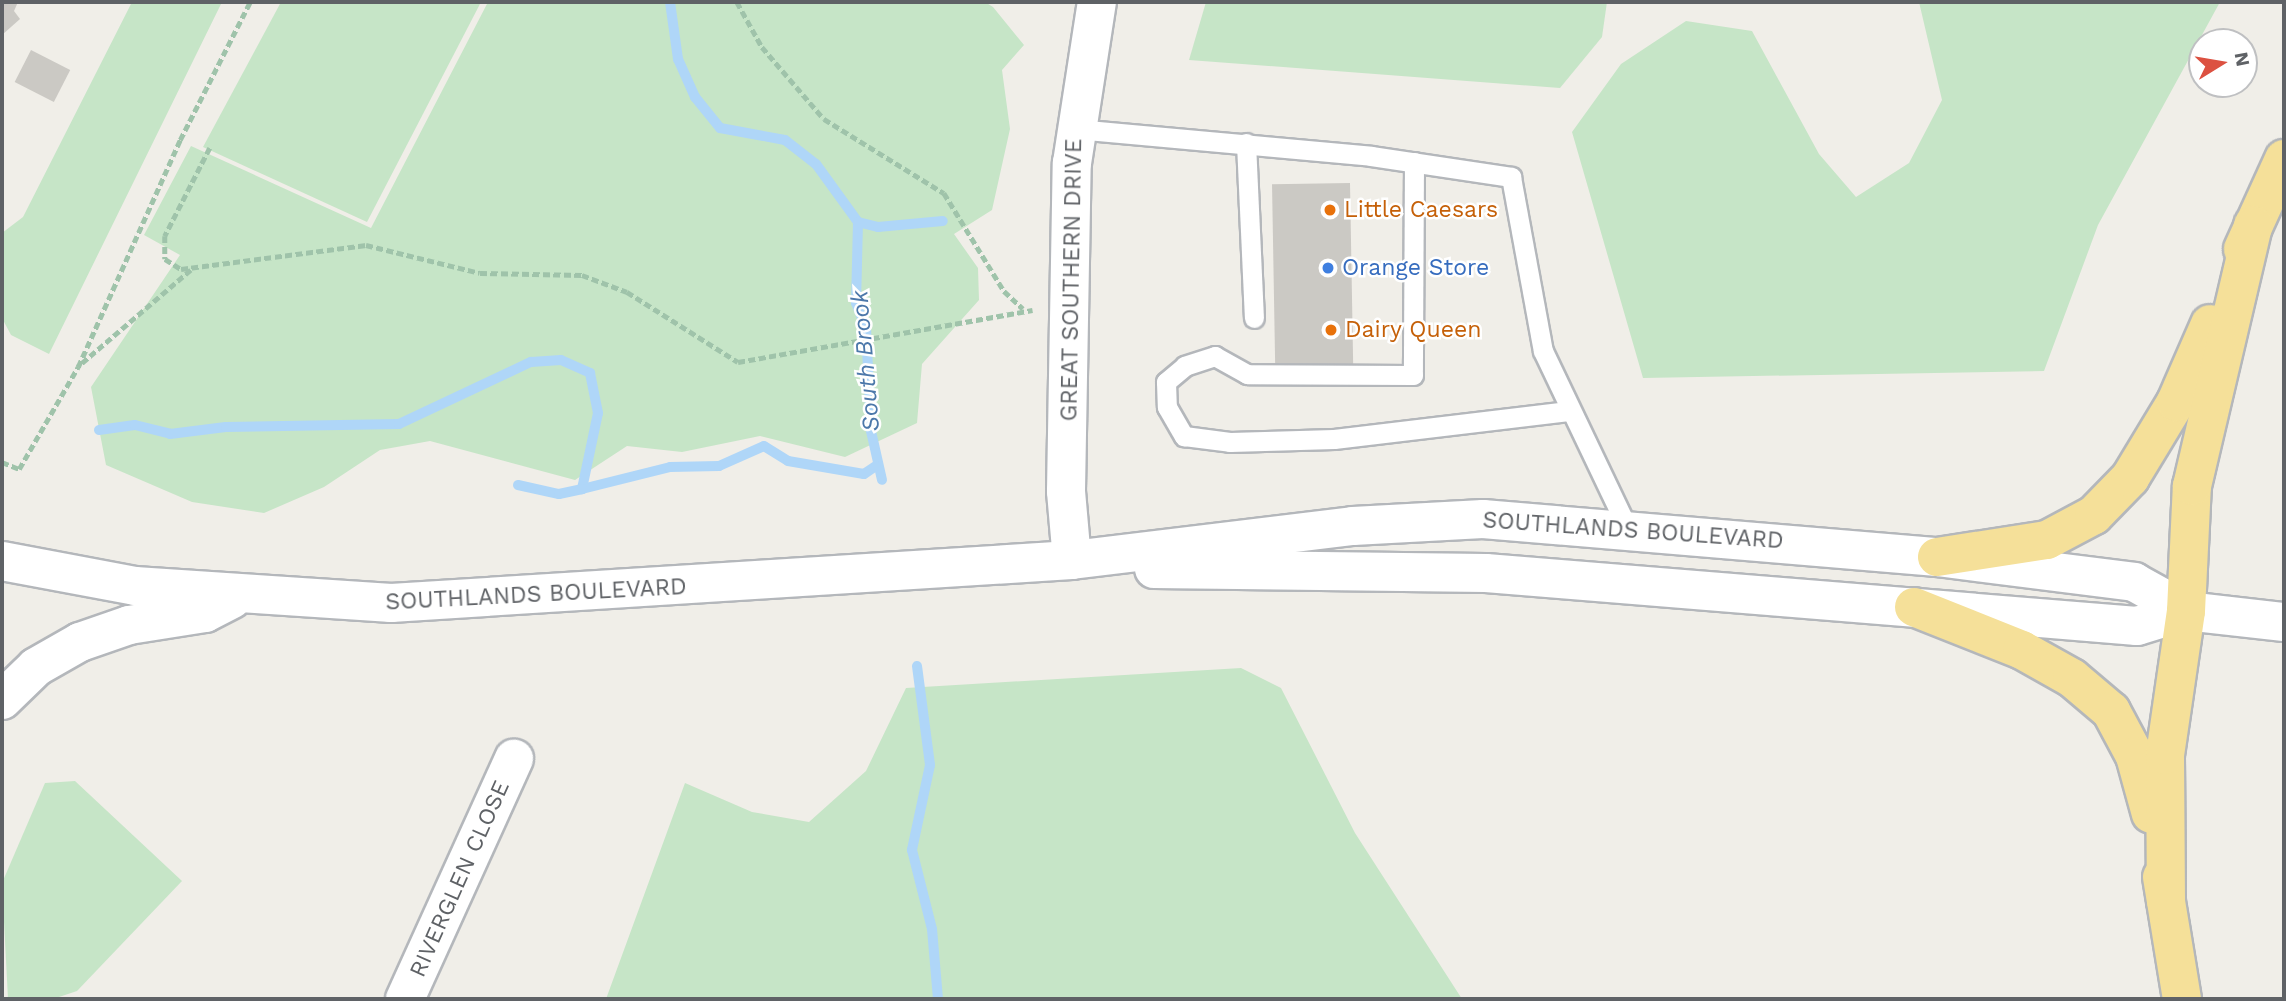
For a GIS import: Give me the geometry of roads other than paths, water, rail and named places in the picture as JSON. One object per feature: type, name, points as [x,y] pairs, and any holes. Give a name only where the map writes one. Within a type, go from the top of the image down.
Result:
[{"type":"highway","points":[[1937,556],[2047,540],[2114,496],[2176,402],[2284,159]]},
{"type":"highway","points":[[2166,901],[2165,755],[2186,611],[2192,486],[2253,225]]},
{"type":"highway","points":[[1914,607],[2022,650],[2072,678],[2110,711],[2148,795],[2182,999]]},
{"type":"main road","name":"GREAT SOUTHERN DRIVE","points":[[1072,560],[1066,491],[1076,130],[1097,2]]},
{"type":"main road","name":"SOUTHLANDS BOULEVARD","points":[[2,561],[101,582],[237,596],[391,603],[1072,560],[1418,520],[1628,529],[1937,556],[2134,582],[2186,611],[2284,622]]},
{"type":"main road","name":"SOUTHLANDS BOULEVARD","points":[[1072,560],[1174,571],[1500,573],[2137,626],[2186,611]]},
{"type":"main road","points":[[2,700],[36,667],[80,642],[129,625],[205,613],[237,596]]},
{"type":"main road","name":"RIVERGLEN CLOSE","points":[[405,999],[514,759]]},
{"type":"lane","points":[[1076,130],[1246,143],[1414,162],[1511,177],[1543,351],[1568,411],[1628,529]]},
{"type":"lane","points":[[1246,143],[1254,318]]},
{"type":"lane","points":[[1414,162],[1413,375],[1247,374],[1215,356],[1185,366],[1166,382],[1167,407],[1184,436],[1230,442],[1334,439],[1568,411]]},
{"type":"waterway","name":"South Brook","points":[[670,2],[678,59],[695,97],[720,128],[785,140],[816,164],[858,222],[856,303],[866,328],[871,431],[882,480]]},
{"type":"waterway","points":[[858,222],[878,227],[943,221]]},
{"type":"waterway","points":[[99,430],[135,425],[170,434],[226,427],[399,424],[531,362],[561,360],[590,373],[598,413],[582,489],[670,467],[719,466],[764,446],[788,461],[864,474],[876,466]]},
{"type":"waterway","points":[[518,485],[559,494],[582,489]]},
{"type":"waterway","name":"South Brook","points":[[917,666],[930,765],[912,850],[932,929],[938,999]]},
{"type":"place","name":"Little Caesars","points":[[1330,210]]},
{"type":"place","name":"Orange Store","points":[[1328,268]]},
{"type":"place","name":"Dairy Queen","points":[[1331,330]]}]
